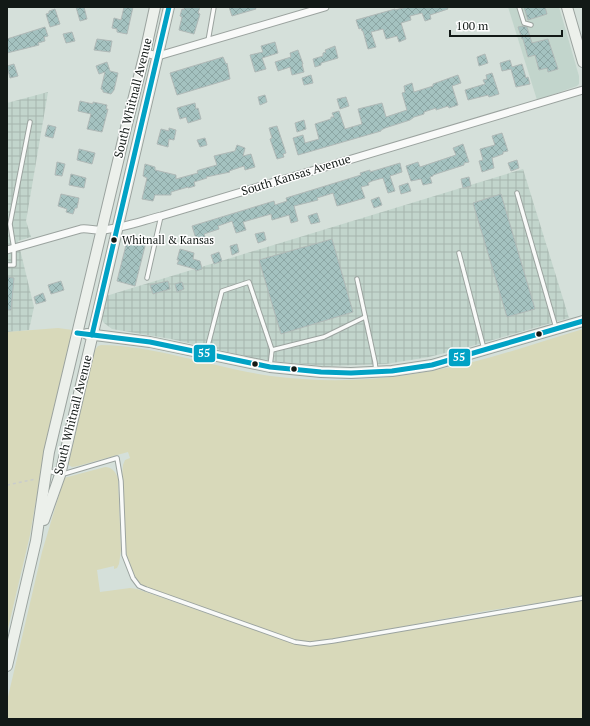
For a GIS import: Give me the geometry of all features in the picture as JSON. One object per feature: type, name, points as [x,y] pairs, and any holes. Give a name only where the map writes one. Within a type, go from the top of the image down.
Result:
[{"type":"street","name":"South Whitnall Avenue","points":[[7,666],[36,541],[49,452],[155,7]]},
{"type":"street","name":"South Whitnall Avenue","points":[[36,541],[60,475],[169,7]]},
{"type":"street","points":[[145,54],[158,56],[325,7]]},
{"type":"street","points":[[567,7],[583,62]]},
{"type":"street","name":"South Kansas Avenue","points":[[10,249],[81,229],[101,231],[161,216],[583,90]]},
{"type":"street","points":[[124,132],[139,135]]},
{"type":"street","points":[[77,333],[150,342],[270,367],[321,372],[376,372],[418,368],[583,321]]},
{"type":"lane","points":[[208,42],[214,7]]},
{"type":"lane","points":[[519,7],[524,23],[531,25]]},
{"type":"lane","points":[[7,265],[14,265],[10,249],[10,224],[30,122]]},
{"type":"lane","points":[[517,193],[556,329]]},
{"type":"lane","points":[[147,278],[161,216]]},
{"type":"lane","points":[[459,253],[485,350]]},
{"type":"lane","points":[[357,279],[376,372]]},
{"type":"lane","points":[[206,354],[222,291],[249,282],[272,350],[270,367]]},
{"type":"lane","points":[[272,350],[324,336],[365,317]]},
{"type":"lane","points":[[46,470],[60,475],[117,458],[120,481],[124,552],[131,573],[139,586],[295,642],[310,644],[333,641],[583,598]]},
{"type":"path","points":[[7,485],[36,479]]},
{"type":"shaded area","points":[[508,7],[559,7],[579,76],[579,84],[577,86],[537,100]]},
{"type":"shaded area","points":[[48,92],[26,221],[31,237],[18,241],[34,307],[29,330],[7,332],[7,103]]},
{"type":"shaded area","points":[[523,169],[569,318],[429,357],[386,364],[325,366],[262,360],[171,339],[112,329],[102,320],[101,317],[106,296]]},
{"type":"green space","points":[[58,328],[73,330],[45,448],[30,535],[7,633],[7,332]]},
{"type":"green space","points":[[583,329],[583,596],[486,611],[336,639],[312,642],[294,640],[144,587],[137,580],[131,569],[126,552],[122,476],[125,460],[130,458],[128,452],[78,466],[72,467],[67,464],[94,351],[101,345],[144,349],[271,376],[311,380],[351,380],[392,377],[470,363]]},
{"type":"green space","points":[[105,467],[113,470],[118,478],[121,550],[117,568],[114,569],[114,566],[97,570],[100,592],[130,588],[137,589],[287,641],[298,644],[318,645],[583,599],[583,719],[7,719],[7,701],[42,552],[64,478]]},
{"type":"building","points":[[76,7],[84,7],[87,19],[80,21]]},
{"type":"building","points":[[124,7],[133,7],[127,34],[117,32],[117,29],[112,28],[114,18],[121,20]]},
{"type":"building","points":[[184,7],[200,7],[198,13],[200,14],[194,34],[179,30],[182,17],[180,16],[182,9],[184,10]]},
{"type":"building","points":[[229,7],[255,7],[256,9],[232,16]]},
{"type":"building","points":[[407,7],[447,7],[448,9],[430,15],[431,19],[425,21],[422,13],[410,16],[411,20],[401,23],[406,39],[399,42],[397,36],[386,39],[383,29],[371,32],[376,47],[368,49],[363,31],[361,28],[359,29],[356,20]]},
{"type":"building","points":[[524,7],[545,7],[547,14],[528,20]]},
{"type":"building","points":[[55,9],[60,24],[50,27],[46,14]]},
{"type":"building","points":[[45,27],[48,36],[44,37],[45,41],[38,43],[39,45],[7,53],[7,39]]},
{"type":"building","points":[[518,27],[527,27],[532,43],[548,39],[558,69],[548,72],[547,68],[539,70],[535,55],[528,57]]},
{"type":"building","points":[[72,32],[75,41],[66,43],[63,34]]},
{"type":"building","points":[[97,39],[112,41],[110,52],[94,50]]},
{"type":"building","points":[[275,42],[278,53],[262,58],[266,69],[255,72],[250,55],[263,52],[261,46]]},
{"type":"building","points":[[335,46],[338,58],[321,63],[321,65],[315,67],[313,59],[323,56],[323,53],[326,52],[325,50]]},
{"type":"building","points":[[298,50],[304,72],[292,75],[290,67],[278,71],[275,62],[291,57],[290,53]]},
{"type":"building","points":[[485,54],[488,63],[479,66],[477,57]]},
{"type":"building","points":[[223,57],[226,64],[227,63],[230,79],[177,95],[170,73]]},
{"type":"building","points":[[510,60],[512,67],[522,64],[526,78],[528,77],[530,84],[516,87],[511,69],[502,71],[500,63]]},
{"type":"building","points":[[107,62],[110,71],[118,73],[114,90],[111,94],[103,92],[101,89],[105,72],[99,74],[96,66]]},
{"type":"building","points":[[14,64],[18,76],[10,78],[7,66]]},
{"type":"building","points":[[492,73],[499,94],[468,100],[465,90],[485,84],[483,80],[487,79],[486,75]]},
{"type":"building","points":[[311,75],[313,83],[304,85],[302,78]]},
{"type":"building","points":[[458,75],[461,83],[452,86],[458,105],[449,108],[448,106],[436,110],[436,108],[424,112],[424,114],[410,120],[385,128],[381,131],[298,155],[293,138],[303,135],[305,143],[319,139],[315,124],[331,119],[331,117],[334,117],[332,113],[339,111],[345,129],[362,124],[358,109],[382,103],[386,117],[407,110],[402,93],[405,92],[404,86],[412,83],[414,92],[433,86],[433,84]]},
{"type":"building","points":[[265,95],[267,102],[260,105],[258,97]]},
{"type":"building","points":[[346,97],[349,106],[340,109],[337,99]]},
{"type":"building","points":[[80,101],[107,105],[106,109],[108,109],[102,132],[87,129],[91,114],[78,111]]},
{"type":"building","points":[[195,103],[201,119],[188,123],[186,117],[180,119],[177,108]]},
{"type":"building","points":[[304,120],[306,129],[297,132],[295,123]]},
{"type":"building","points":[[48,125],[56,127],[53,138],[45,136]]},
{"type":"building","points":[[277,126],[286,153],[283,154],[284,157],[277,159],[270,139],[272,138],[269,128]]},
{"type":"building","points":[[169,128],[176,130],[174,140],[169,139],[168,147],[157,144],[161,129],[169,131]]},
{"type":"building","points":[[502,133],[508,151],[492,158],[494,168],[482,172],[479,161],[483,160],[480,149],[495,145],[492,136]]},
{"type":"building","points":[[205,138],[207,145],[200,147],[197,140]]},
{"type":"building","points":[[463,144],[469,162],[433,175],[430,177],[432,183],[423,185],[421,179],[411,181],[406,166],[418,162],[420,167],[456,155],[453,148]]},
{"type":"building","points":[[237,145],[245,148],[243,156],[251,154],[255,167],[245,170],[244,166],[229,171],[230,172],[206,177],[207,178],[194,182],[195,186],[171,192],[171,195],[155,195],[153,201],[142,199],[147,178],[143,176],[145,164],[155,167],[155,170],[176,175],[176,179],[198,173],[197,171],[199,170],[217,165],[214,156],[235,151]]},
{"type":"building","points":[[79,149],[95,153],[92,164],[77,160]]},
{"type":"building","points":[[517,160],[519,168],[511,171],[508,163]]},
{"type":"building","points":[[57,162],[65,164],[62,176],[55,175]]},
{"type":"building","points":[[400,163],[402,172],[390,176],[395,191],[388,193],[383,178],[372,181],[368,183],[369,185],[361,187],[365,198],[337,206],[333,193],[317,198],[318,200],[294,206],[298,221],[291,223],[289,215],[272,220],[271,214],[243,222],[246,230],[236,233],[232,221],[218,226],[219,229],[204,234],[206,240],[197,242],[192,226],[274,201],[275,205],[287,201],[286,198],[361,175],[360,173],[370,170],[370,172]]},
{"type":"building","points":[[71,174],[86,178],[84,188],[69,185]]},
{"type":"building","points":[[469,177],[471,186],[463,188],[461,179]]},
{"type":"building","points":[[408,183],[411,191],[401,194],[399,186]]},
{"type":"building","points":[[61,194],[79,198],[77,208],[75,208],[73,214],[66,212],[67,209],[58,206]]},
{"type":"building","points":[[501,194],[535,309],[507,317],[473,203]]},
{"type":"building","points":[[379,197],[382,205],[374,208],[371,200]]},
{"type":"building","points":[[317,213],[320,222],[311,224],[308,216]]},
{"type":"building","points":[[264,232],[266,240],[258,243],[255,234]]},
{"type":"building","points":[[128,237],[146,242],[135,286],[117,281]]},
{"type":"building","points":[[332,239],[353,312],[281,334],[259,260]]},
{"type":"building","points":[[237,244],[239,252],[232,255],[230,246]]},
{"type":"building","points":[[180,249],[194,253],[193,259],[200,261],[202,269],[196,271],[195,269],[177,264]]},
{"type":"building","points":[[219,252],[222,261],[214,264],[211,255]]},
{"type":"building","points":[[7,277],[14,278],[11,310],[7,310]]},
{"type":"building","points":[[61,281],[64,290],[51,294],[48,285]]},
{"type":"building","points":[[168,281],[170,289],[153,294],[150,285]]},
{"type":"building","points":[[182,282],[184,289],[177,292],[175,284]]},
{"type":"building","points":[[43,293],[46,301],[36,304],[34,297]]},
{"type":"transit line","name":"55","points":[[92,335],[169,7]]},
{"type":"transit line","name":"55","points":[[77,333],[150,342],[270,367],[321,372],[351,373],[392,371],[432,365],[583,321]]},
{"type":"place","name":"Whitnall & Kansas","points":[[114,240]]}]
